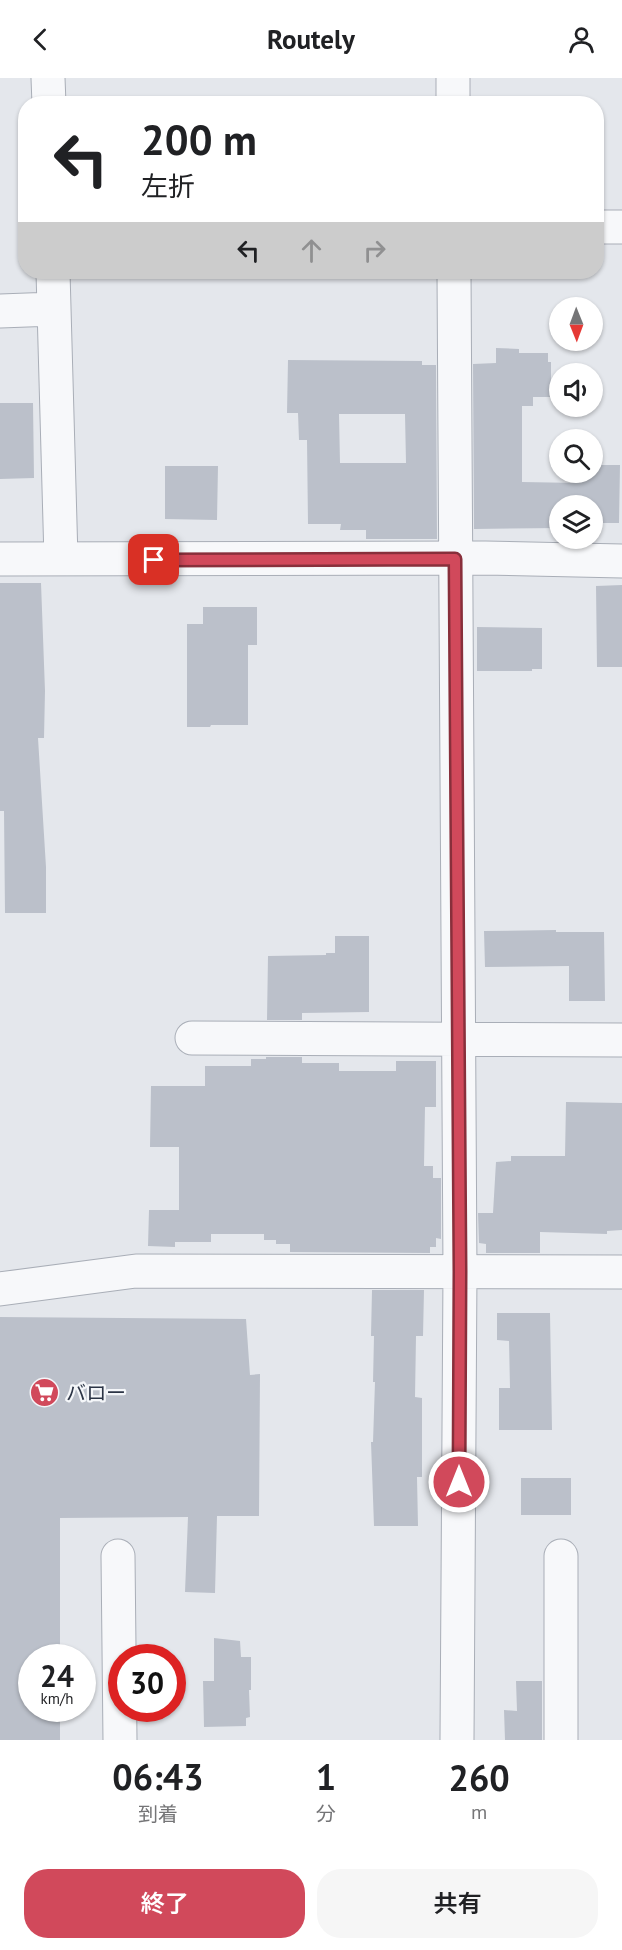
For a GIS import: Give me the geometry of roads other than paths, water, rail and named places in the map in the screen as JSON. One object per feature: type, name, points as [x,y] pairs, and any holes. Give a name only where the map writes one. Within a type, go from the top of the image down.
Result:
[{"type":"street","points":[[48,78],[49,96]]},
{"type":"street","points":[[453,78],[453,96]]},
{"type":"street","points":[[604,228],[622,227]]},
{"type":"street","points":[[53,279],[61,560]]},
{"type":"street","points":[[454,279],[460,1271],[457,1740]]},
{"type":"street","points":[[0,311],[54,309]]},
{"type":"street","points":[[0,559],[622,561]]},
{"type":"street","points":[[192,1038],[622,1040]]},
{"type":"street","points":[[0,1289],[136,1271],[622,1272]]},
{"type":"street","points":[[118,1556],[120,1740]]},
{"type":"street","points":[[561,1556],[561,1740]]},
{"type":"place","name":"バロー","points":[[45,1393]]}]
